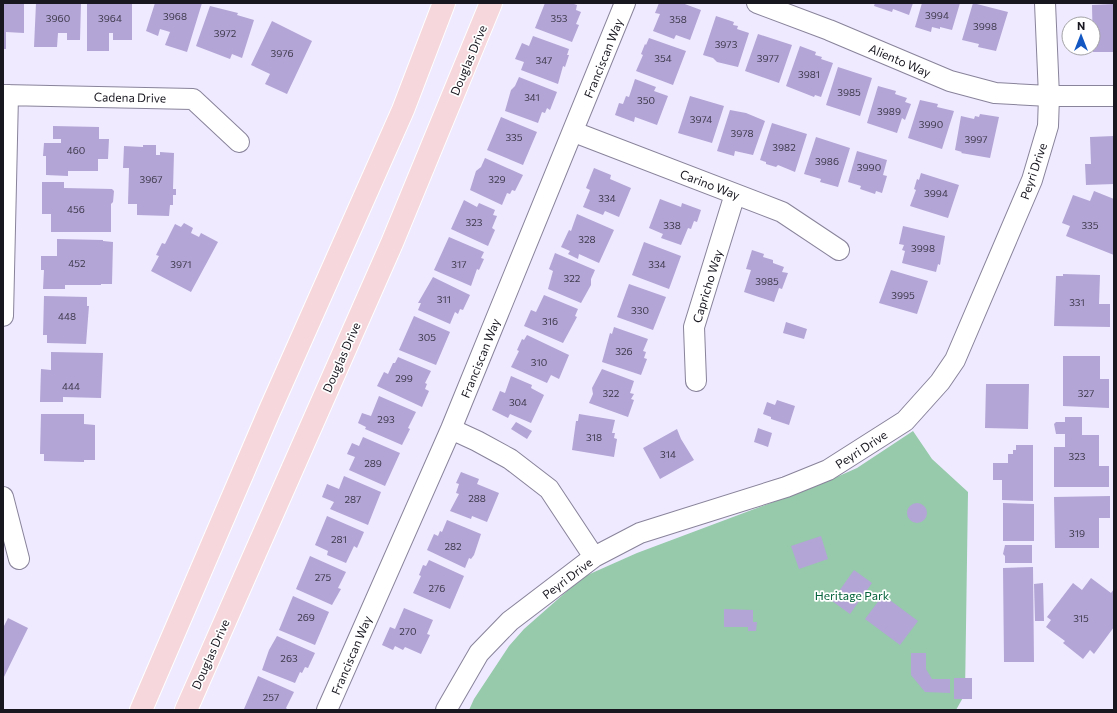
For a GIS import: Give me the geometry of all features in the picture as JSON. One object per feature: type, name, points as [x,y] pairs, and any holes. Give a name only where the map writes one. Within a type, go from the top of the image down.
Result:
[{"type":"main road","points":[[141,710],[269,412],[403,110],[444,3]]},
{"type":"main road","name":"Douglas Drive","points":[[186,710],[392,243],[491,3]]},
{"type":"street","name":"Franciscan Way","points":[[327,710],[451,428],[574,132],[625,3]]},
{"type":"street","name":"Aliento Way","points":[[757,3],[829,30],[950,81],[995,93],[1049,96],[1114,96]]},
{"type":"street","name":"Peyri Drive","points":[[446,710],[479,653],[510,621],[594,557],[640,533],[780,489],[828,470],[905,421],[940,382],[955,360],[1032,180],[1048,126],[1049,96],[1045,3]]},
{"type":"street","name":"Cadena Drive","points":[[6,95],[193,99],[239,142]]},
{"type":"street","points":[[3,316],[6,95]]},
{"type":"street","name":"Carino Way","points":[[574,132],[782,212],[838,250]]},
{"type":"street","name":"Capricho Way","points":[[696,381],[694,327],[735,194]]},
{"type":"street","points":[[451,428],[478,440],[510,459],[549,489],[594,557]]},
{"type":"street","points":[[3,497],[19,559]]},
{"type":"green space","name":"Heritage Park","points":[[913,431],[932,459],[968,492],[965,694],[956,710],[469,710],[474,699],[509,646],[524,629],[583,577],[637,553],[821,484],[857,468]]},
{"type":"building","points":[[3,3],[24,3],[24,33],[6,32],[6,49],[3,49]]},
{"type":"building","points":[[36,3],[81,3],[80,40],[67,40],[67,33],[58,33],[57,47],[34,47]]},
{"type":"building","points":[[87,3],[132,3],[132,40],[113,40],[113,33],[109,33],[109,51],[87,51]]},
{"type":"building","points":[[155,3],[202,3],[187,52],[165,45],[170,32],[160,29],[158,36],[146,31]]},
{"type":"building","points":[[545,3],[571,3],[577,5],[576,10],[581,12],[576,24],[579,25],[572,42],[535,28]]},
{"type":"building","points":[[659,3],[682,3],[701,10],[690,40],[676,35],[674,39],[653,31],[660,14],[655,13]]},
{"type":"building","points":[[875,3],[913,3],[909,15],[893,9],[892,12],[874,6]]},
{"type":"building","points":[[922,3],[960,3],[952,30],[932,27],[931,32],[915,27]]},
{"type":"building","points":[[973,3],[1008,12],[996,51],[978,47],[979,44],[962,40]]},
{"type":"building","points":[[1114,4],[1114,52],[1101,52],[1101,16],[1092,16],[1092,5]]},
{"type":"building","points":[[210,6],[238,13],[237,15],[254,20],[242,58],[232,54],[230,59],[196,46]]},
{"type":"building","points":[[716,16],[734,22],[733,25],[738,26],[737,29],[749,33],[738,67],[717,62],[713,58],[703,55]]},
{"type":"building","points":[[272,21],[312,41],[287,94],[265,84],[270,74],[251,65]]},
{"type":"building","points":[[758,34],[792,45],[779,83],[745,71]]},
{"type":"building","points":[[533,36],[569,49],[567,55],[569,55],[565,67],[563,66],[558,84],[521,70],[524,62],[515,59],[522,43],[529,46]]},
{"type":"building","points":[[649,38],[686,51],[673,85],[636,71],[643,55],[641,54]]},
{"type":"building","points":[[800,46],[816,52],[815,55],[822,57],[821,59],[833,63],[821,97],[815,95],[814,97],[786,86]]},
{"type":"building","points":[[838,67],[872,78],[860,116],[826,105]]},
{"type":"building","points":[[519,77],[557,92],[550,110],[547,108],[545,113],[542,112],[538,123],[505,111],[511,90],[515,86]]},
{"type":"building","points":[[635,79],[656,87],[654,91],[668,96],[657,125],[635,117],[634,122],[615,115],[619,103],[623,104],[626,96],[629,97]]},
{"type":"building","points":[[878,86],[896,91],[895,94],[907,98],[905,102],[911,104],[905,120],[902,118],[897,133],[867,123]]},
{"type":"building","points":[[690,96],[724,106],[712,143],[678,133]]},
{"type":"building","points":[[920,100],[938,104],[937,107],[954,111],[942,149],[908,138]]},
{"type":"building","points":[[730,110],[746,113],[765,121],[753,155],[735,151],[734,156],[717,151]]},
{"type":"building","points":[[980,114],[999,117],[990,158],[961,153],[962,152],[955,150],[961,116],[974,119],[975,116],[979,117]]},
{"type":"building","points":[[501,117],[537,132],[523,165],[487,150]]},
{"type":"building","points":[[772,123],[807,134],[795,172],[778,165],[776,167],[766,164],[766,162],[760,160]]},
{"type":"building","points":[[53,126],[99,127],[99,139],[109,139],[108,159],[98,159],[98,171],[68,171],[68,176],[46,175],[46,156],[43,156],[44,143],[61,143],[61,139],[53,139]]},
{"type":"building","points":[[1114,136],[1114,184],[1086,185],[1085,164],[1091,164],[1090,137]]},
{"type":"building","points":[[816,137],[850,148],[838,187],[820,182],[821,179],[804,174]]},
{"type":"building","points":[[143,145],[156,145],[156,155],[160,155],[160,152],[174,153],[173,189],[176,189],[176,195],[173,195],[173,205],[170,205],[169,216],[137,215],[137,204],[128,204],[129,168],[123,168],[124,146],[143,147]]},
{"type":"building","points":[[857,151],[887,160],[883,175],[887,176],[882,193],[876,191],[875,194],[860,189],[861,186],[848,182]]},
{"type":"building","points":[[485,158],[523,175],[515,191],[512,190],[510,194],[507,193],[502,205],[470,190],[476,171],[481,167]]},
{"type":"building","points":[[594,168],[611,175],[610,179],[631,188],[619,217],[605,211],[603,215],[583,207],[590,190],[586,188]]},
{"type":"building","points":[[921,173],[959,185],[948,218],[910,206],[916,190],[914,189],[917,179],[919,180]]},
{"type":"building","points":[[42,182],[64,182],[64,188],[112,189],[114,191],[113,202],[111,204],[111,232],[51,232],[51,214],[42,214]]},
{"type":"building","points":[[1094,191],[1114,199],[1114,255],[1066,236],[1070,226],[1062,223],[1073,195],[1090,201]]},
{"type":"building","points":[[660,199],[681,207],[682,203],[701,210],[697,222],[694,221],[691,229],[688,228],[681,245],[661,238],[663,234],[649,228]]},
{"type":"building","points":[[464,200],[477,207],[479,203],[495,210],[493,215],[497,216],[492,228],[495,230],[488,246],[451,229]]},
{"type":"building","points":[[577,214],[614,230],[599,263],[579,254],[578,259],[568,254],[570,251],[561,247],[569,230],[571,231]]},
{"type":"building","points":[[184,223],[193,228],[191,233],[199,237],[201,233],[218,242],[191,292],[151,271],[159,256],[156,255],[162,243],[165,244],[175,224],[181,227]]},
{"type":"building","points":[[903,226],[945,236],[940,265],[938,264],[936,272],[902,263],[905,251],[902,250],[904,245],[899,244]]},
{"type":"building","points":[[449,237],[484,252],[481,258],[484,259],[479,270],[477,269],[471,286],[434,270]]},
{"type":"building","points":[[57,239],[103,240],[113,242],[112,284],[65,285],[65,289],[43,289],[44,270],[41,270],[41,256],[57,256]]},
{"type":"building","points":[[644,242],[681,256],[669,289],[632,275]]},
{"type":"building","points":[[752,250],[764,254],[763,257],[773,260],[773,263],[784,267],[782,272],[788,273],[782,289],[779,288],[774,302],[744,292],[751,270],[746,269]]},
{"type":"building","points":[[555,253],[595,270],[591,279],[591,285],[581,303],[548,289],[553,271],[549,269]]},
{"type":"building","points":[[891,270],[928,281],[917,314],[879,303]]},
{"type":"building","points":[[1063,274],[1100,275],[1099,304],[1110,304],[1110,327],[1054,326],[1056,276],[1063,276]]},
{"type":"building","points":[[433,277],[470,295],[463,310],[460,309],[458,314],[455,312],[450,324],[418,310],[421,303],[418,303]]},
{"type":"building","points":[[629,284],[666,297],[653,330],[617,317]]},
{"type":"building","points":[[544,295],[578,309],[575,316],[577,317],[563,343],[524,326],[531,310],[536,312]]},
{"type":"building","points":[[44,296],[87,297],[87,306],[89,306],[86,344],[47,343],[47,335],[43,335]]},
{"type":"building","points":[[414,316],[450,332],[436,365],[399,350]]},
{"type":"building","points":[[786,322],[807,329],[804,339],[783,333]]},
{"type":"building","points":[[614,327],[648,339],[643,351],[646,352],[644,358],[647,359],[641,375],[602,362],[610,333],[612,334]]},
{"type":"building","points":[[527,335],[569,355],[559,379],[551,375],[547,383],[511,367],[519,351],[517,350],[522,339],[524,340]]},
{"type":"building","points":[[51,352],[103,353],[101,398],[63,397],[63,402],[40,402],[41,369],[51,370]]},
{"type":"building","points":[[1063,356],[1100,356],[1100,379],[1109,379],[1109,408],[1063,406]]},
{"type":"building","points":[[398,357],[431,371],[425,383],[427,384],[425,389],[429,391],[422,407],[377,386],[384,372],[388,374],[393,363],[395,363]]},
{"type":"building","points":[[602,369],[634,381],[630,393],[634,394],[631,399],[634,400],[628,417],[589,403],[593,394],[592,388]]},
{"type":"building","points":[[511,376],[532,385],[531,388],[544,395],[531,423],[510,414],[508,418],[492,410],[500,391],[505,393]]},
{"type":"building","points":[[986,384],[1029,384],[1028,429],[985,428]]},
{"type":"building","points":[[379,396],[416,412],[402,445],[365,429],[366,427],[358,423],[362,413],[371,416]]},
{"type":"building","points":[[777,400],[795,406],[789,425],[771,419],[771,417],[763,414],[767,402],[775,405]]},
{"type":"building","points":[[41,414],[84,414],[84,424],[95,425],[95,460],[84,460],[84,462],[44,461],[44,454],[40,454]]},
{"type":"building","points":[[579,414],[615,420],[612,433],[615,433],[614,438],[617,439],[614,457],[572,450],[576,421],[578,421]]},
{"type":"building","points":[[1065,417],[1082,417],[1082,435],[1099,435],[1099,466],[1109,466],[1109,487],[1054,487],[1054,447],[1065,447],[1065,434],[1056,434],[1054,424],[1056,422],[1065,422]]},
{"type":"building","points":[[516,422],[532,431],[527,439],[511,429]]},
{"type":"building","points":[[758,428],[772,433],[768,447],[754,442]]},
{"type":"building","points":[[677,429],[681,439],[694,460],[660,479],[643,448]]},
{"type":"building","points":[[363,437],[400,453],[385,486],[349,470],[355,457],[347,454],[352,443],[359,446]]},
{"type":"building","points":[[1016,445],[1033,445],[1033,501],[1002,500],[1002,480],[993,480],[993,463],[1008,463],[1008,454],[1013,454],[1013,450],[1016,450]]},
{"type":"building","points":[[461,472],[479,479],[477,484],[499,493],[487,522],[472,516],[471,519],[450,511],[459,494],[456,493],[459,484],[456,483]]},
{"type":"building","points":[[344,476],[381,492],[368,525],[330,509],[334,502],[322,497],[327,484],[339,489]]},
{"type":"building","points":[[1110,496],[1110,518],[1099,518],[1099,548],[1055,548],[1054,497]]},
{"type":"building","points":[[917,503],[924,506],[927,513],[924,520],[917,523],[910,520],[907,513],[910,506]]},
{"type":"building","points":[[1003,503],[1034,504],[1034,541],[1003,541]]},
{"type":"building","points":[[327,516],[364,532],[357,548],[354,546],[346,563],[327,555],[328,551],[315,545]]},
{"type":"building","points":[[447,520],[481,534],[474,555],[471,559],[469,558],[465,568],[427,550],[434,534],[438,536],[440,531],[442,532]]},
{"type":"building","points":[[821,536],[828,559],[799,569],[791,546]]},
{"type":"building","points":[[1005,545],[1032,545],[1032,563],[1005,563],[1005,556],[1003,554]]},
{"type":"building","points":[[310,556],[346,572],[338,588],[341,589],[332,605],[296,589]]},
{"type":"building","points":[[429,560],[464,576],[450,609],[413,593],[421,576],[419,575],[423,565],[426,566]]},
{"type":"building","points":[[1033,567],[1034,662],[1004,662],[1003,568]]},
{"type":"building","points":[[854,570],[872,583],[850,614],[832,601]]},
{"type":"building","points":[[1091,578],[1111,593],[1114,589],[1114,627],[1094,654],[1090,650],[1083,659],[1063,643],[1065,641],[1046,627],[1051,620],[1047,617],[1073,583],[1082,590]]},
{"type":"building","points":[[1043,583],[1044,621],[1035,621],[1034,584]]},
{"type":"building","points":[[883,595],[918,621],[900,645],[865,619]]},
{"type":"building","points":[[293,596],[329,612],[315,645],[279,630]]},
{"type":"building","points":[[404,608],[433,620],[427,634],[430,635],[421,654],[405,647],[403,650],[395,646],[393,650],[382,645],[390,627],[395,629]]},
{"type":"building","points":[[724,609],[753,610],[753,622],[757,622],[756,631],[748,631],[748,627],[724,627]]},
{"type":"building","points":[[8,618],[28,628],[3,679],[3,628]]},
{"type":"building","points":[[277,636],[315,653],[308,668],[305,667],[302,673],[300,672],[295,683],[262,670],[269,650]]},
{"type":"building","points":[[911,653],[926,653],[926,669],[932,679],[950,679],[950,693],[925,692],[911,675]]},
{"type":"building","points":[[258,676],[294,692],[286,708],[288,710],[244,709]]},
{"type":"building","points":[[954,678],[972,678],[972,699],[954,699]]}]
